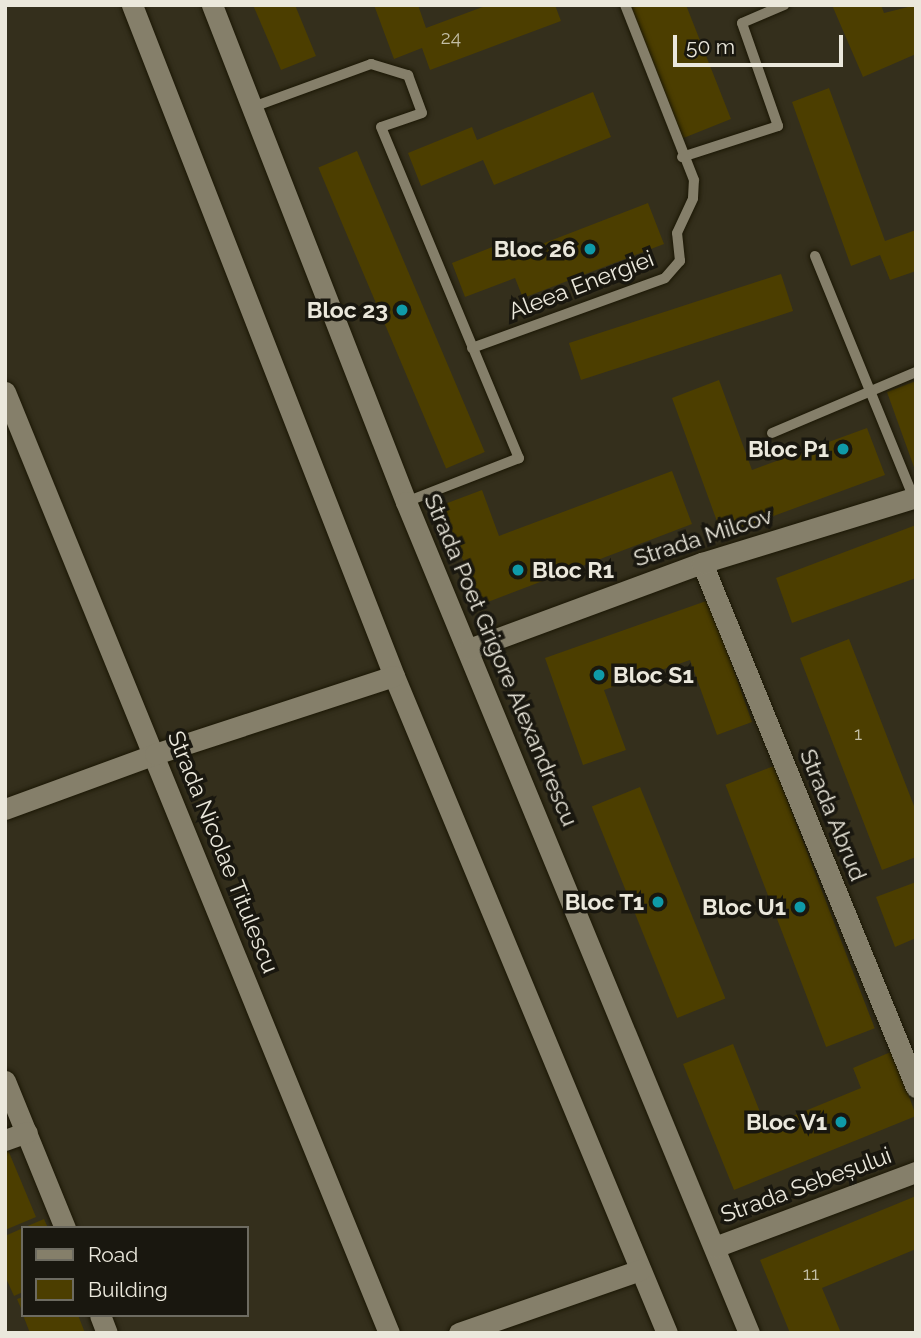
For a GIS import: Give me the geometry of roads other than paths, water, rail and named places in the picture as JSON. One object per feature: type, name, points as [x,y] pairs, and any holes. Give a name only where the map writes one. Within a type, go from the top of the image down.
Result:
[{"type":"street","points":[[132,5],[394,677],[667,1333]]},
{"type":"street","name":"Strada Poet Grigore Alexandrescu","points":[[212,5],[406,502],[469,649],[749,1333]]},
{"type":"street","name":"Strada Nicolae Titulescu","points":[[5,392],[155,754],[389,1333]]},
{"type":"street","name":"Strada Milcov","points":[[469,649],[702,563],[915,498]]},
{"type":"street","name":"Strada Abrud","points":[[702,563],[916,1087]]},
{"type":"street","points":[[5,809],[155,754],[394,677]]},
{"type":"street","points":[[5,1081],[64,1226]]},
{"type":"street","points":[[5,1140],[27,1132]]},
{"type":"street","name":"Strada Sebeșului","points":[[715,1247],[916,1172]]},
{"type":"street","points":[[459,1333],[640,1270]]},
{"type":"lane","name":"Aleea Energiei","points":[[472,348],[664,278],[680,261],[677,233],[693,198],[694,180],[682,157],[625,5]]},
{"type":"lane","points":[[682,157],[778,126],[742,23],[784,5]]},
{"type":"lane","points":[[253,107],[371,64],[408,75],[422,113],[382,127],[519,458],[406,502]]},
{"type":"lane","points":[[815,256],[915,498]]},
{"type":"lane","points":[[772,433],[916,372]]},
{"type":"place","name":"Bloc 26","points":[[590,249]]},
{"type":"place","name":"Bloc 23","points":[[402,310]]},
{"type":"place","name":"Bloc P1","points":[[843,449]]},
{"type":"place","name":"Bloc R1","points":[[518,570]]},
{"type":"place","name":"Bloc S1","points":[[599,675]]},
{"type":"place","name":"Bloc T1","points":[[658,902]]},
{"type":"place","name":"Bloc U1","points":[[800,907]]},
{"type":"place","name":"Bloc V1","points":[[841,1122]]}]
